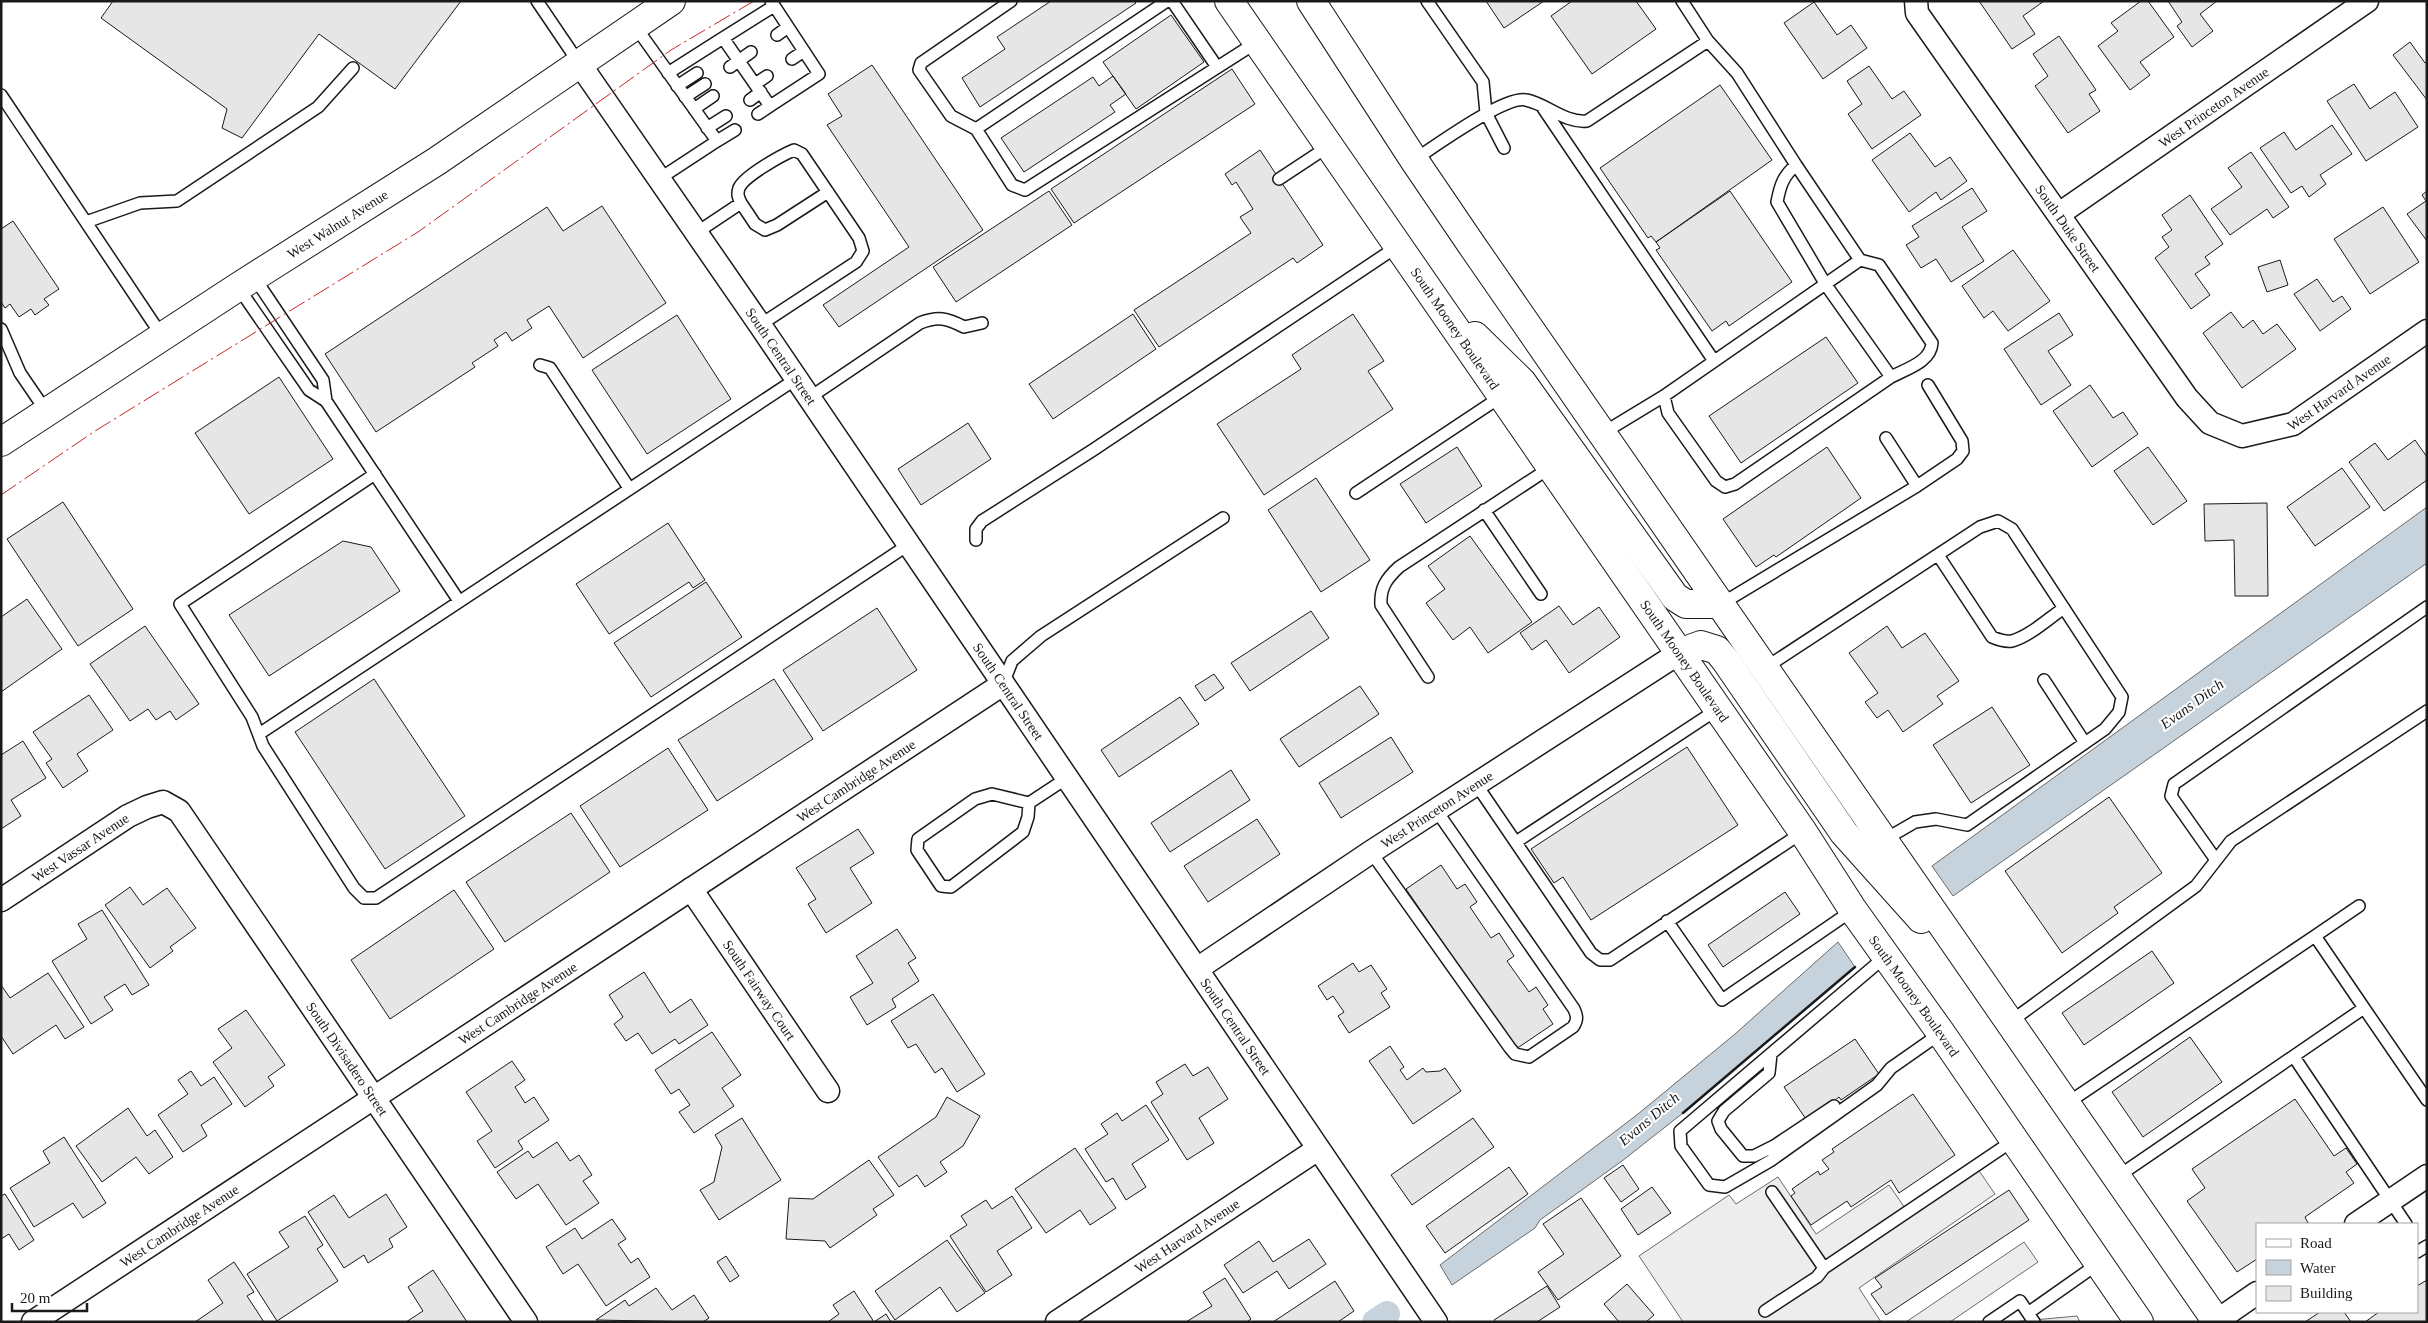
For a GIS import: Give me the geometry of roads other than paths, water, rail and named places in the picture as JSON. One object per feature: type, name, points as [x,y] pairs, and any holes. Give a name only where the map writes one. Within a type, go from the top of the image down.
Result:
[{"type":"main road","name":"West Walnut Avenue","points":[[1,442],[162,336],[437,161],[671,1]]},
{"type":"main road","name":"South Mooney Boulevard","points":[[1229,1],[1431,294],[1512,389],[1560,460],[1679,653],[1803,832],[1853,910],[1887,955],[2139,1322]]},
{"type":"main road","points":[[1311,1],[1414,160],[2216,1322]]},
{"type":"main road","points":[[1560,460],[1675,597],[1686,604],[1721,604]]},
{"type":"main road","points":[[1679,653],[1701,645],[1717,650],[1844,833],[2004,1014]]},
{"type":"street","name":"South Duke Street","points":[[1916,1],[1917,13],[2060,214],[2187,398],[2210,423],[2242,436]]},
{"type":"street","name":"West Princeton Avenue","points":[[2060,214],[2366,1]]},
{"type":"street","name":"South Central Street","points":[[579,63],[760,325],[1436,1322]]},
{"type":"street","name":"West Harvard Avenue","points":[[2242,436],[2294,424],[2427,331]]},
{"type":"street","name":"West Princeton Avenue","points":[[1197,969],[1371,852],[1679,653]]},
{"type":"street","name":"West Cambridge Avenue","points":[[33,1322],[373,1096],[1002,684]]},
{"type":"street","name":"West Vassar Avenue","points":[[1,900],[128,816],[163,802]]},
{"type":"street","name":"South Divisadero Street","points":[[163,802],[179,811],[194,831],[526,1322]]},
{"type":"street","name":"South Fairway Court","points":[[691,889],[828,1090]]},
{"type":"street","name":"West Harvard Avenue","points":[[1057,1322],[1318,1149]]},
{"type":"street","points":[[2357,1223],[2427,1176]]},
{"type":"street","points":[[2216,1322],[2256,1294]]},
{"type":"lane","points":[[538,1],[579,63]]},
{"type":"lane","points":[[1011,1],[921,63],[919,70],[951,116],[976,129],[1012,185],[1025,190],[1257,42]]},
{"type":"lane","points":[[976,129],[1167,1]]},
{"type":"lane","points":[[1172,1],[1217,67]]},
{"type":"lane","points":[[1427,1],[1483,82],[1486,113],[1504,148]]},
{"type":"lane","points":[[1664,396],[1668,413],[1716,481],[1725,487],[1736,484],[1891,377],[1926,358],[1932,351],[1932,343],[1879,265],[1860,260],[1737,73],[1708,40],[1682,1]]},
{"type":"lane","points":[[668,73],[772,4],[819,74],[758,114]]},
{"type":"lane","points":[[635,26],[717,141]]},
{"type":"lane","points":[[777,35],[788,27]]},
{"type":"lane","points":[[723,38],[727,53],[742,76],[758,88],[770,106]]},
{"type":"lane","points":[[1414,160],[1486,113],[1515,100],[1525,100],[1576,122],[1587,121],[1708,40]]},
{"type":"lane","points":[[792,59],[804,51]]},
{"type":"lane","points":[[734,64],[751,52]]},
{"type":"lane","points":[[86,222],[140,203],[177,201],[318,107],[352,68]]},
{"type":"lane","points":[[677,86],[697,73]]},
{"type":"lane","points":[[750,100],[767,76]]},
{"type":"lane","points":[[685,97],[705,84]]},
{"type":"lane","points":[[1,95],[162,336]]},
{"type":"lane","points":[[694,109],[713,96]]},
{"type":"lane","points":[[1543,108],[1714,361]]},
{"type":"lane","points":[[707,128],[726,116]]},
{"type":"lane","points":[[659,179],[735,130]]},
{"type":"lane","points":[[1279,179],[1329,146]]},
{"type":"lane","points":[[760,325],[856,262],[863,251],[859,238],[828,192],[802,154],[794,150],[785,154],[747,178],[740,186],[738,195],[740,203],[756,224],[765,230],[777,225],[828,192]]},
{"type":"lane","points":[[1796,165],[1786,173],[1780,186],[1777,202],[1826,285],[1891,377]]},
{"type":"lane","points":[[696,232],[740,203]]},
{"type":"lane","points":[[976,540],[976,529],[982,521],[1093,450],[1398,246]]},
{"type":"lane","points":[[1602,433],[1664,396],[1860,260]]},
{"type":"lane","points":[[246,282],[309,390],[326,402],[459,601]]},
{"type":"lane","points":[[246,282],[323,380],[326,402]]},
{"type":"lane","points":[[809,398],[920,323],[934,317],[947,318],[964,327],[982,323]]},
{"type":"lane","points":[[1,329],[20,373],[46,411]]},
{"type":"lane","points":[[540,365],[550,368],[629,488]]},
{"type":"lane","points":[[259,734],[796,379]]},
{"type":"lane","points":[[1721,604],[1917,486],[1957,458],[1963,451],[1962,441],[1928,385]]},
{"type":"lane","points":[[1356,493],[1512,389]]},
{"type":"lane","points":[[1886,438],[1917,486]]},
{"type":"lane","points":[[1428,677],[1381,605],[1380,591],[1388,577],[1399,567],[1560,460]]},
{"type":"lane","points":[[375,474],[180,604],[252,717],[264,746],[354,888],[364,898],[376,898],[908,545]]},
{"type":"lane","points":[[1484,510],[1541,594]]},
{"type":"lane","points":[[1002,684],[1012,660],[1041,636],[1222,518]]},
{"type":"lane","points":[[1765,668],[1980,527],[1998,521],[2012,529],[2122,697],[2119,712],[2105,729],[1967,824],[1936,819],[1915,822],[1884,840]]},
{"type":"lane","points":[[1938,555],[1992,637],[2003,641],[2016,639],[2064,608]]},
{"type":"lane","points":[[2216,860],[2171,796],[2174,784],[2427,607]]},
{"type":"lane","points":[[2044,680],[2085,743]]},
{"type":"lane","points":[[1516,842],[1718,709]]},
{"type":"lane","points":[[2004,1014],[2196,886],[2231,841],[2427,711]]},
{"type":"lane","points":[[1029,802],[1028,816],[1023,832],[952,887],[941,886],[917,850],[918,840],[975,799],[992,794],[1029,802],[1067,778]]},
{"type":"lane","points":[[1476,784],[1591,952],[1600,960],[1610,960],[1803,832]]},
{"type":"lane","points":[[1371,852],[1510,1048],[1515,1054],[1529,1057],[1573,1027],[1577,1022],[1577,1016],[1436,810]]},
{"type":"lane","points":[[2066,1104],[2359,906]]},
{"type":"lane","points":[[1668,921],[1722,1000],[1853,910]]},
{"type":"lane","points":[[2315,936],[2427,1100]]},
{"type":"lane","points":[[1887,955],[1680,1131],[1681,1146],[1709,1185],[1725,1187],[1770,1160],[1877,1085],[1893,1067]]},
{"type":"lane","points":[[2117,1177],[2364,1008]]},
{"type":"lane","points":[[1771,1054],[1769,1073],[1724,1112],[1718,1121],[1721,1129],[1743,1156],[1754,1156],[1774,1146],[1941,1033]]},
{"type":"lane","points":[[2294,1057],[2405,1223]]},
{"type":"lane","points":[[1764,1311],[1817,1276],[1824,1268],[2014,1140]]},
{"type":"lane","points":[[1772,1192],[1824,1268]]},
{"type":"lane","points":[[1989,1322],[2020,1301],[2031,1317],[2099,1264]]},
{"type":"water","points":[[2427,507],[2427,563],[1953,896],[1932,866]]},
{"type":"water","points":[[1838,942],[1855,967],[1683,1113],[1622,1161],[1540,1220],[1535,1228],[1452,1285],[1440,1265],[1638,1114],[1735,1034]]},
{"type":"waterway","name":"Evans Ditch","points":[[1375,1322],[1387,1314]]}]
